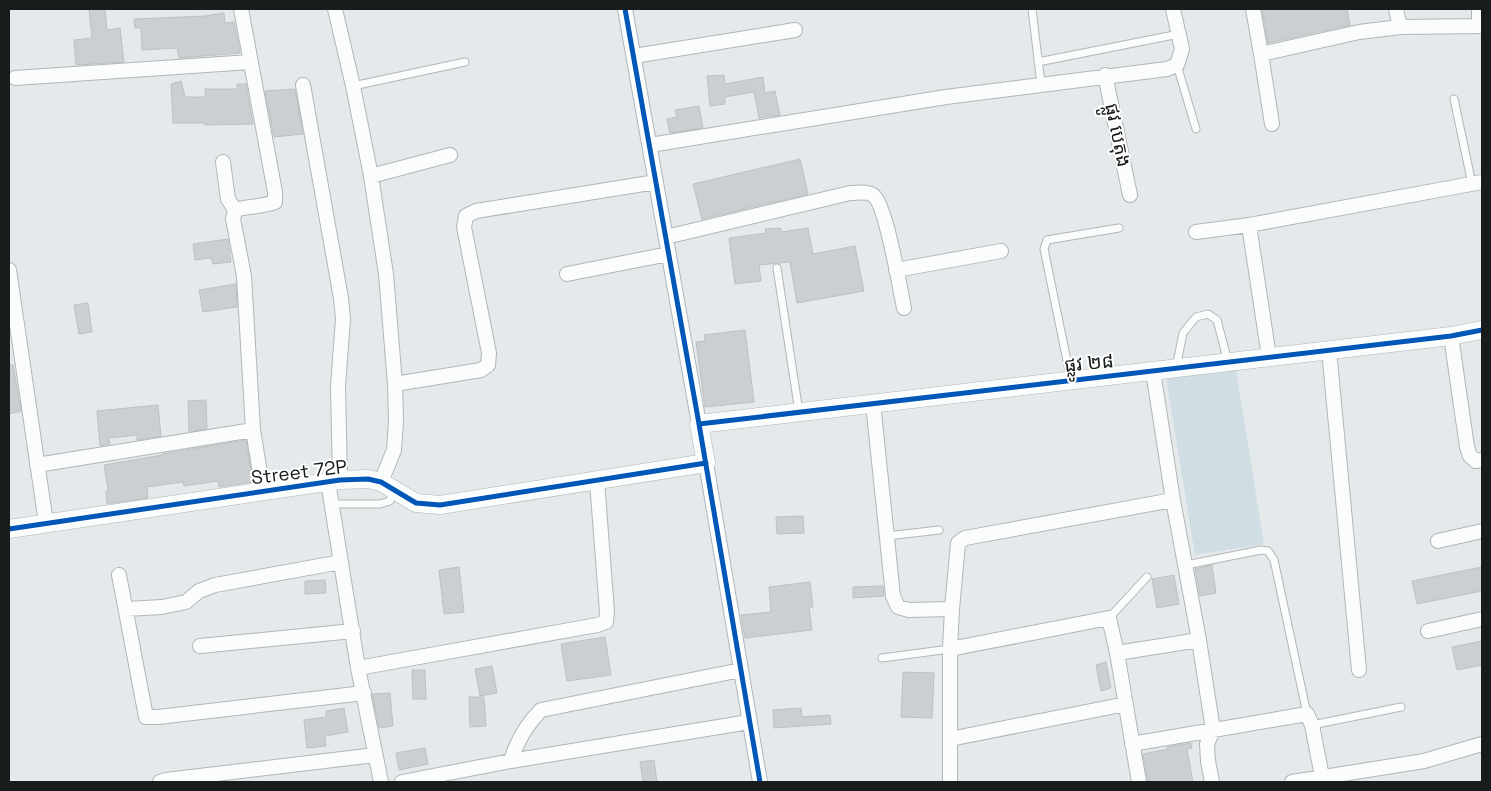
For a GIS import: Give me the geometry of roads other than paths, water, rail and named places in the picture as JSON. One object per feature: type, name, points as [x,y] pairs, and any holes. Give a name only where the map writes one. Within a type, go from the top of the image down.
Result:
[{"type":"street","points":[[235,210],[275,202],[275,192],[241,9]]},
{"type":"street","points":[[334,9],[353,86],[371,176],[386,274],[395,384],[396,421],[394,450],[387,486]]},
{"type":"street","points":[[625,9],[706,463],[760,782]]},
{"type":"street","points":[[650,145],[926,100],[1160,70],[1177,66],[1182,49],[1173,9]]},
{"type":"street","points":[[1253,9],[1272,124]]},
{"type":"street","points":[[1396,9],[1400,27]]},
{"type":"street","points":[[1261,54],[1359,32],[1400,27],[1480,26],[1479,9]]},
{"type":"street","points":[[634,56],[795,30]]},
{"type":"street","points":[[14,78],[250,62]]},
{"type":"street","name":"ផ្លូវ បេតុង","points":[[1105,76],[1130,195]]},
{"type":"street","points":[[304,85],[343,319],[334,481],[331,504],[358,668],[381,782]]},
{"type":"street","points":[[371,176],[450,155]]},
{"type":"street","points":[[223,162],[228,199],[235,210],[233,219],[244,276],[253,430],[263,491]]},
{"type":"street","points":[[395,384],[481,370],[488,365],[488,353],[464,227],[466,216],[476,211],[656,182]]},
{"type":"street","points":[[1196,232],[1249,225],[1477,183]]},
{"type":"street","points":[[666,237],[850,193],[868,193],[875,196],[880,204],[887,227],[904,308]]},
{"type":"street","points":[[1249,225],[1269,357]]},
{"type":"street","points":[[896,270],[1001,251]]},
{"type":"street","points":[[567,274],[669,254]]},
{"type":"street","points":[[9,270],[46,523]]},
{"type":"street","name":"ផ្លូវ ២៨","points":[[699,424],[1451,336],[1482,330]]},
{"type":"street","points":[[1451,336],[1467,447],[1470,456],[1476,461],[1482,460]]},
{"type":"street","points":[[1329,350],[1359,670]]},
{"type":"street","points":[[1152,371],[1213,730],[1207,744],[1212,782]]},
{"type":"street","points":[[873,403],[893,596],[898,606],[909,610],[952,608]]},
{"type":"street","points":[[37,465],[253,430]]},
{"type":"street","name":"Street 72P","points":[[9,529],[334,481],[368,480],[387,486],[416,503],[440,505],[706,463]]},
{"type":"street","points":[[358,668],[606,622],[607,612],[597,481]]},
{"type":"street","points":[[950,782],[950,649],[958,543],[965,538],[1173,500]]},
{"type":"street","points":[[1438,541],[1482,531]]},
{"type":"street","points":[[126,609],[162,607],[186,602],[199,591],[215,585],[340,562]]},
{"type":"street","points":[[120,575],[146,717],[364,694]]},
{"type":"street","points":[[950,649],[1109,618],[1117,653],[1139,782]]},
{"type":"street","points":[[1428,631],[1482,619]]},
{"type":"street","points":[[200,646],[353,631]]},
{"type":"street","points":[[1117,653],[1199,640]]},
{"type":"street","points":[[511,761],[523,732],[541,710],[741,670]]},
{"type":"street","points":[[950,739],[1126,704]]},
{"type":"street","points":[[1132,744],[1213,730],[1310,720],[1322,780]]},
{"type":"street","points":[[402,782],[511,761],[749,722]]},
{"type":"street","points":[[1292,782],[1322,780],[1424,761],[1482,744]]},
{"type":"street","points":[[160,782],[375,756]]},
{"type":"lane","points":[[1032,9],[1041,84]]},
{"type":"lane","points":[[1038,62],[1179,34]]},
{"type":"lane","points":[[353,86],[465,62]]},
{"type":"lane","points":[[1177,66],[1196,129]]},
{"type":"lane","points":[[1454,100],[1477,183]]},
{"type":"lane","points":[[1071,380],[1044,249],[1045,242],[1047,240],[1119,228]]},
{"type":"lane","points":[[778,268],[799,412]]},
{"type":"lane","points":[[1176,368],[1183,333],[1196,317],[1208,314],[1217,320],[1228,362]]},
{"type":"lane","points":[[331,504],[380,504],[390,500],[387,486]]},
{"type":"lane","points":[[887,536],[939,530]]},
{"type":"lane","points":[[1186,565],[1261,550],[1268,551],[1274,560],[1310,720],[1401,707]]},
{"type":"lane","points":[[1109,618],[1147,577]]},
{"type":"lane","points":[[882,658],[950,649]]}]
